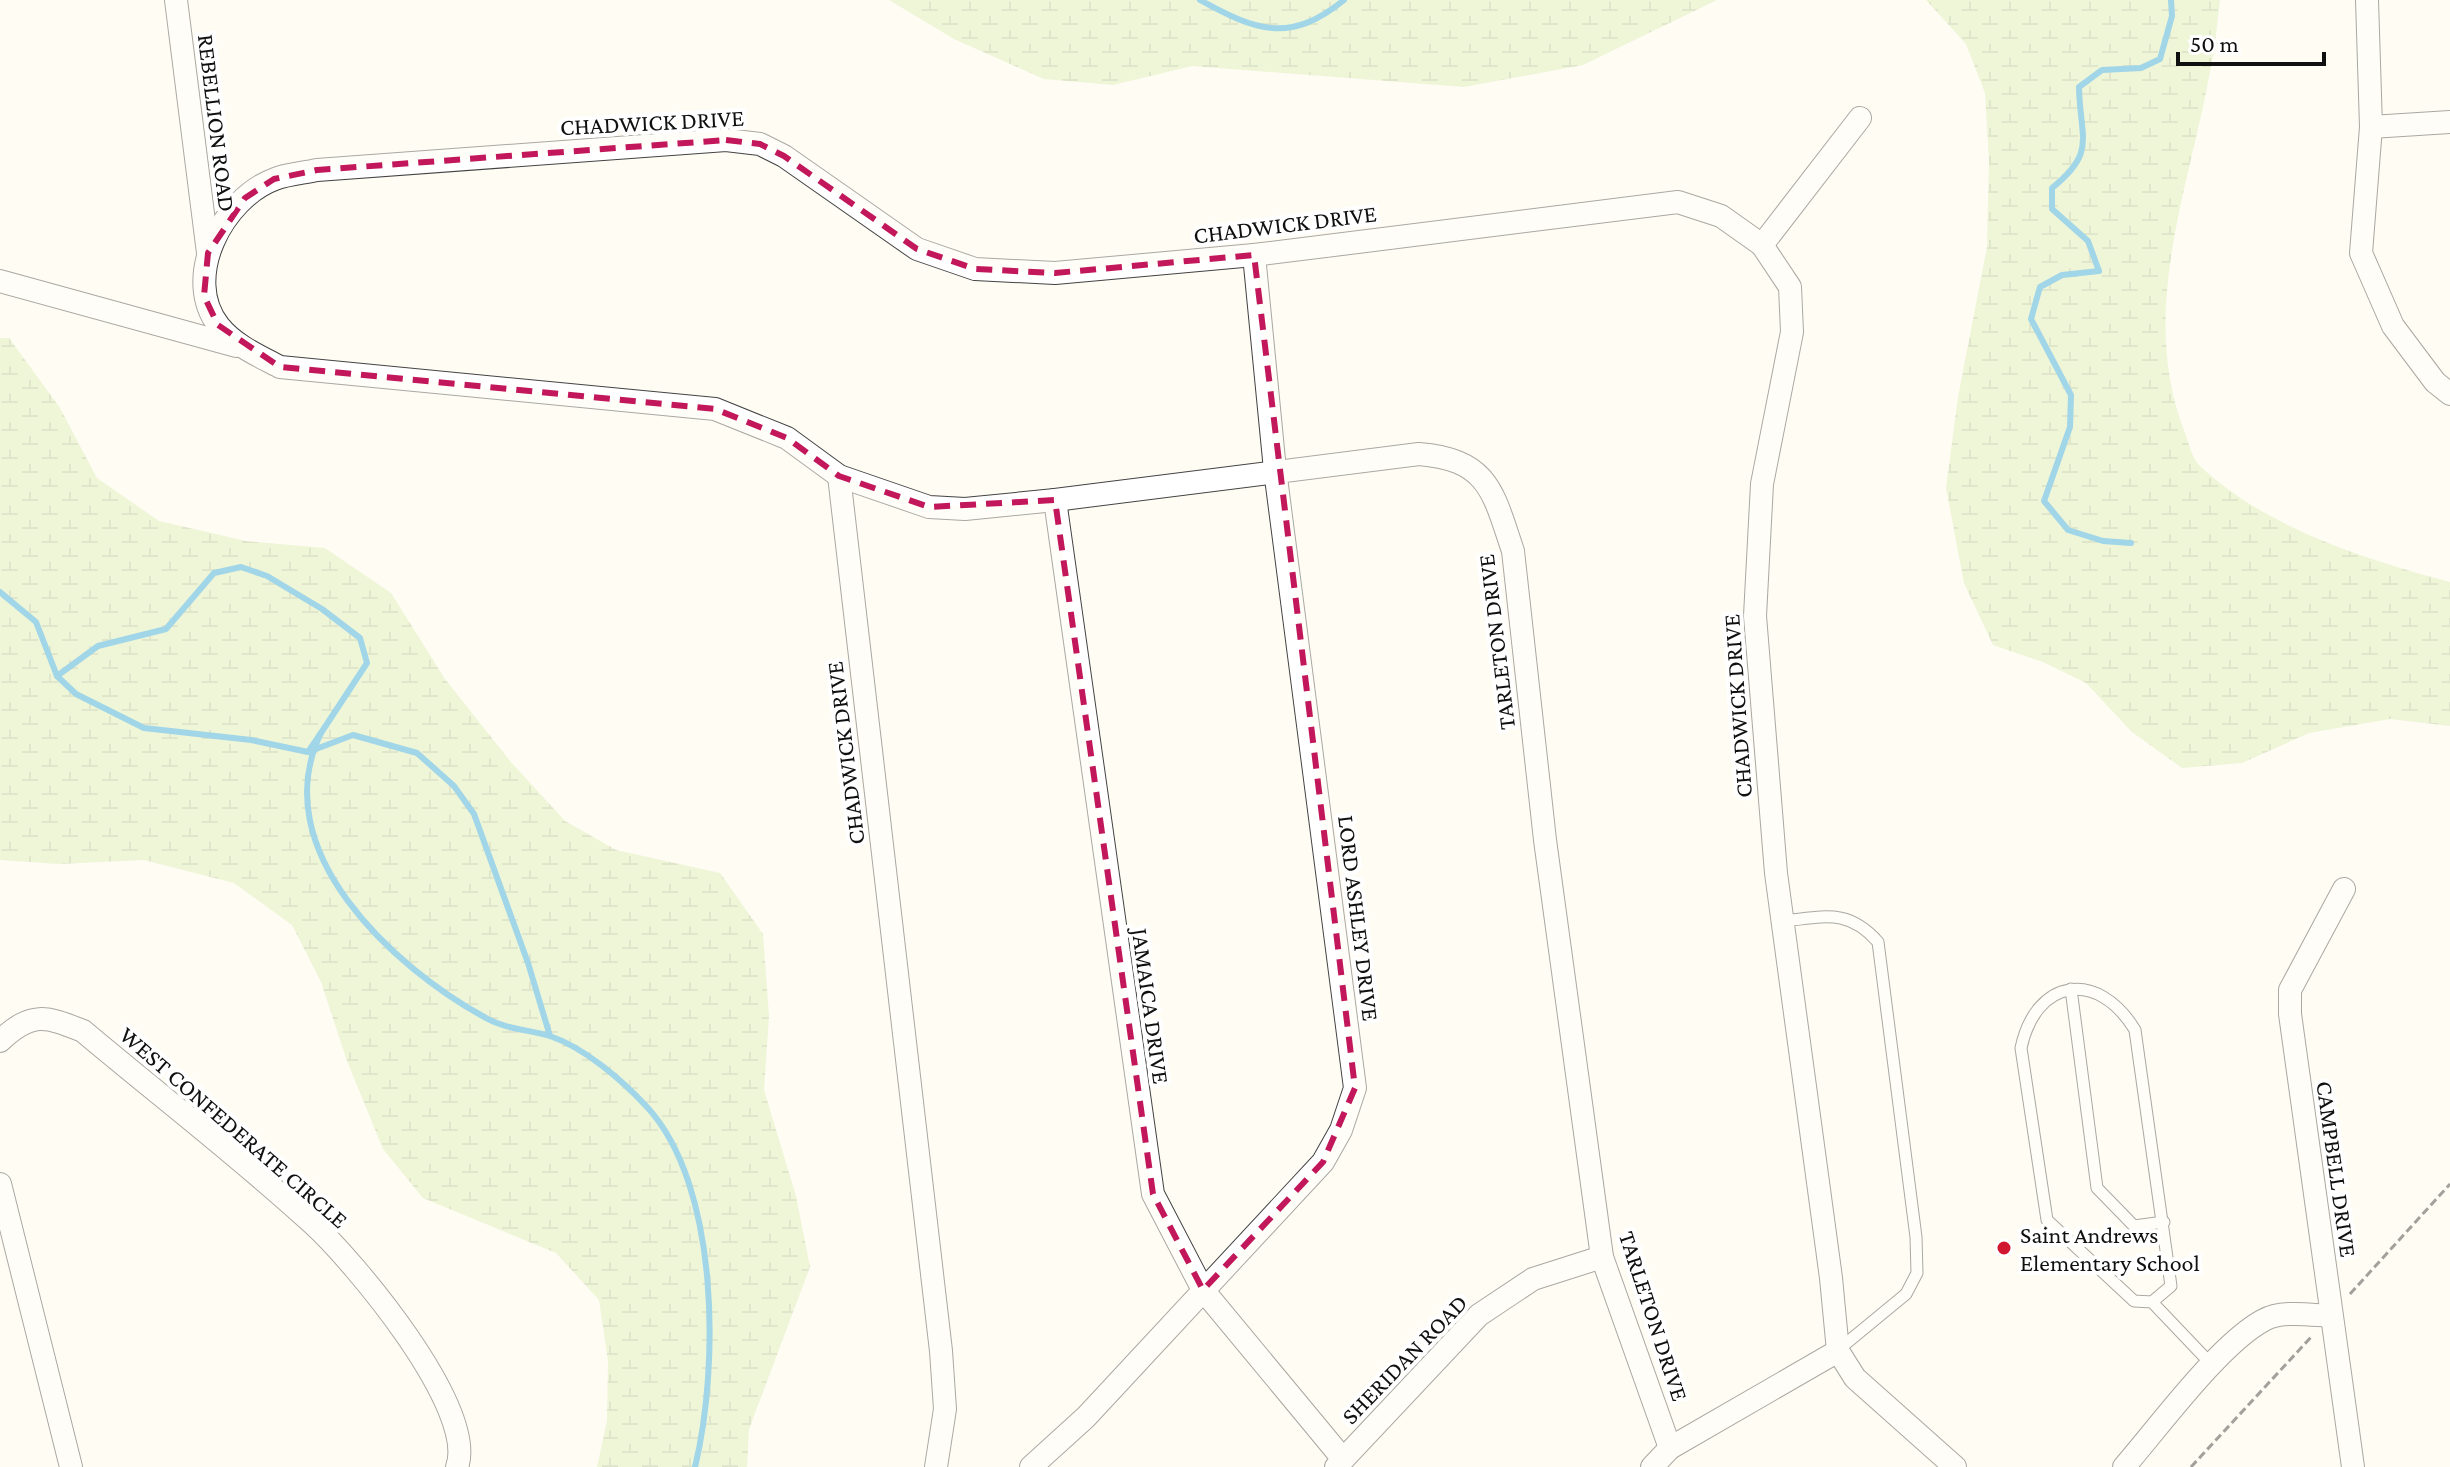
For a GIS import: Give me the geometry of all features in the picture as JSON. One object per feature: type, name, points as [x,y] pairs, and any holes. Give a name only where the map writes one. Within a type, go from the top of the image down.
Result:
[{"type":"street","name":"REBELLION ROAD","points":[[176,0],[208,253]]},
{"type":"street","points":[[2367,0],[2371,127],[2361,253],[2393,326],[2435,382],[2450,394]]},
{"type":"street","points":[[1762,245],[1860,118]]},
{"type":"street","points":[[2371,127],[2450,122]]},
{"type":"street","name":"CHADWICK DRIVE","points":[[936,1467],[945,1409],[941,1351],[839,476],[787,438],[715,409],[280,367],[245,348],[218,325],[204,296],[208,253],[224,221],[245,198],[274,179],[317,170],[726,140],[760,144],[784,156],[917,249],[975,269],[1055,273],[1254,255],[1678,202],[1721,216],[1762,245],[1790,287],[1792,332],[1762,484],[1755,616],[1783,921],[1838,1351],[1855,1378],[1955,1467]]},
{"type":"street","name":"LORD ASHLEY DRIVE","points":[[1031,1467],[1086,1417],[1323,1162],[1341,1130],[1355,1088],[1275,470],[1254,255]]},
{"type":"street","points":[[0,281],[245,348]]},
{"type":"street","name":"TARLETON DRIVE","points":[[839,476],[929,507],[965,509],[1419,454],[1451,457],[1480,475],[1498,506],[1513,551],[1545,840],[1602,1257],[1670,1448]]},
{"type":"street","name":"JAMAICA DRIVE","points":[[1055,500],[1153,1194],[1203,1290],[1340,1463]]},
{"type":"street","name":"CAMPBELL DRIVE","points":[[2344,889],[2290,990],[2353,1467]]},
{"type":"street","name":"WEST CONFEDERATE CIRCLE","points":[[0,1041],[16,1026],[37,1017],[50,1018],[83,1031],[314,1224],[383,1302],[441,1389],[455,1422],[460,1459],[457,1467]]},
{"type":"street","points":[[0,1184],[71,1467]]},
{"type":"street","name":"SHERIDAN ROAD","points":[[1340,1463],[1479,1315],[1533,1279],[1602,1257]]},
{"type":"street","points":[[2124,1467],[2212,1365],[2265,1319],[2279,1315],[2331,1316]]},
{"type":"street","points":[[1652,1467],[1670,1448],[1838,1351]]},
{"type":"lane","points":[[1783,921],[1844,917],[1863,925],[1878,942],[1916,1237],[1917,1273],[1906,1294],[1838,1351]]},
{"type":"lane","points":[[2071,989],[2097,1188],[2134,1226],[2164,1222]]},
{"type":"lane","points":[[2152,1302],[2171,1286],[2135,1030],[2121,1007],[2099,993],[2071,989],[2043,1001],[2027,1021],[2021,1048],[2041,1199],[2047,1220],[2134,1301],[2152,1302],[2212,1365]]},
{"type":"highlighted area","points":[[726,140],[760,144],[784,156],[917,249],[975,269],[1055,273],[1254,255],[1355,1088],[1323,1162],[1203,1290],[1153,1194],[1055,500],[929,507],[839,476],[787,438],[715,409],[280,367],[218,325],[204,296],[208,253],[245,198],[274,179],[317,170]]},
{"type":"green space","points":[[889,0],[1717,0],[1583,65],[1464,87],[1192,66],[1113,85],[1044,79],[954,39]]},
{"type":"green space","points":[[1926,0],[2220,0],[2212,63],[2180,207],[2166,298],[2166,343],[2172,388],[2185,433],[2200,466],[2226,488],[2285,524],[2351,552],[2450,582],[2450,726],[2390,719],[2309,733],[2242,763],[2182,768],[2132,732],[2086,683],[2043,662],[1993,645],[1964,583],[1946,488],[1958,397],[1987,247],[1989,161],[1985,93],[1966,44]]},
{"type":"green space","points":[[0,338],[9,338],[60,408],[97,478],[159,521],[246,541],[325,548],[391,593],[445,679],[510,761],[565,821],[616,850],[720,873],[763,934],[769,1016],[764,1090],[796,1196],[810,1267],[749,1429],[747,1467],[597,1467],[607,1421],[608,1361],[599,1300],[556,1253],[423,1198],[383,1149],[347,1061],[321,982],[292,925],[234,883],[144,860],[59,864],[0,860]]},
{"type":"waterway","points":[[1200,0],[1239,19],[1273,28],[1307,23],[1344,0]]},
{"type":"waterway","points":[[2131,543],[2103,541],[2068,530],[2044,501],[2070,427],[2071,395],[2031,319],[2040,287],[2062,275],[2099,271],[2088,241],[2052,209],[2052,188],[2081,154],[2083,132],[2079,87],[2102,70],[2141,68],[2160,59],[2172,16],[2171,0]]},
{"type":"waterway","points":[[57,676],[98,646],[166,629],[214,573],[241,567],[267,576],[322,609],[360,638],[367,663],[319,736]]},
{"type":"waterway","points":[[0,592],[36,622],[57,676],[76,694],[144,728],[251,740],[308,752],[353,735],[417,753],[454,786],[474,814],[528,963],[550,1036]]},
{"type":"waterway","points":[[308,752],[321,733],[308,777],[310,820],[324,861],[348,901],[378,937],[413,969],[493,1022],[550,1036],[589,1057],[615,1076],[647,1107],[671,1141],[689,1183],[701,1230],[707,1280],[710,1330],[708,1380],[695,1467]]},
{"type":"place","name":"Saint Andrews Elementary School","points":[[2004,1248]]}]
